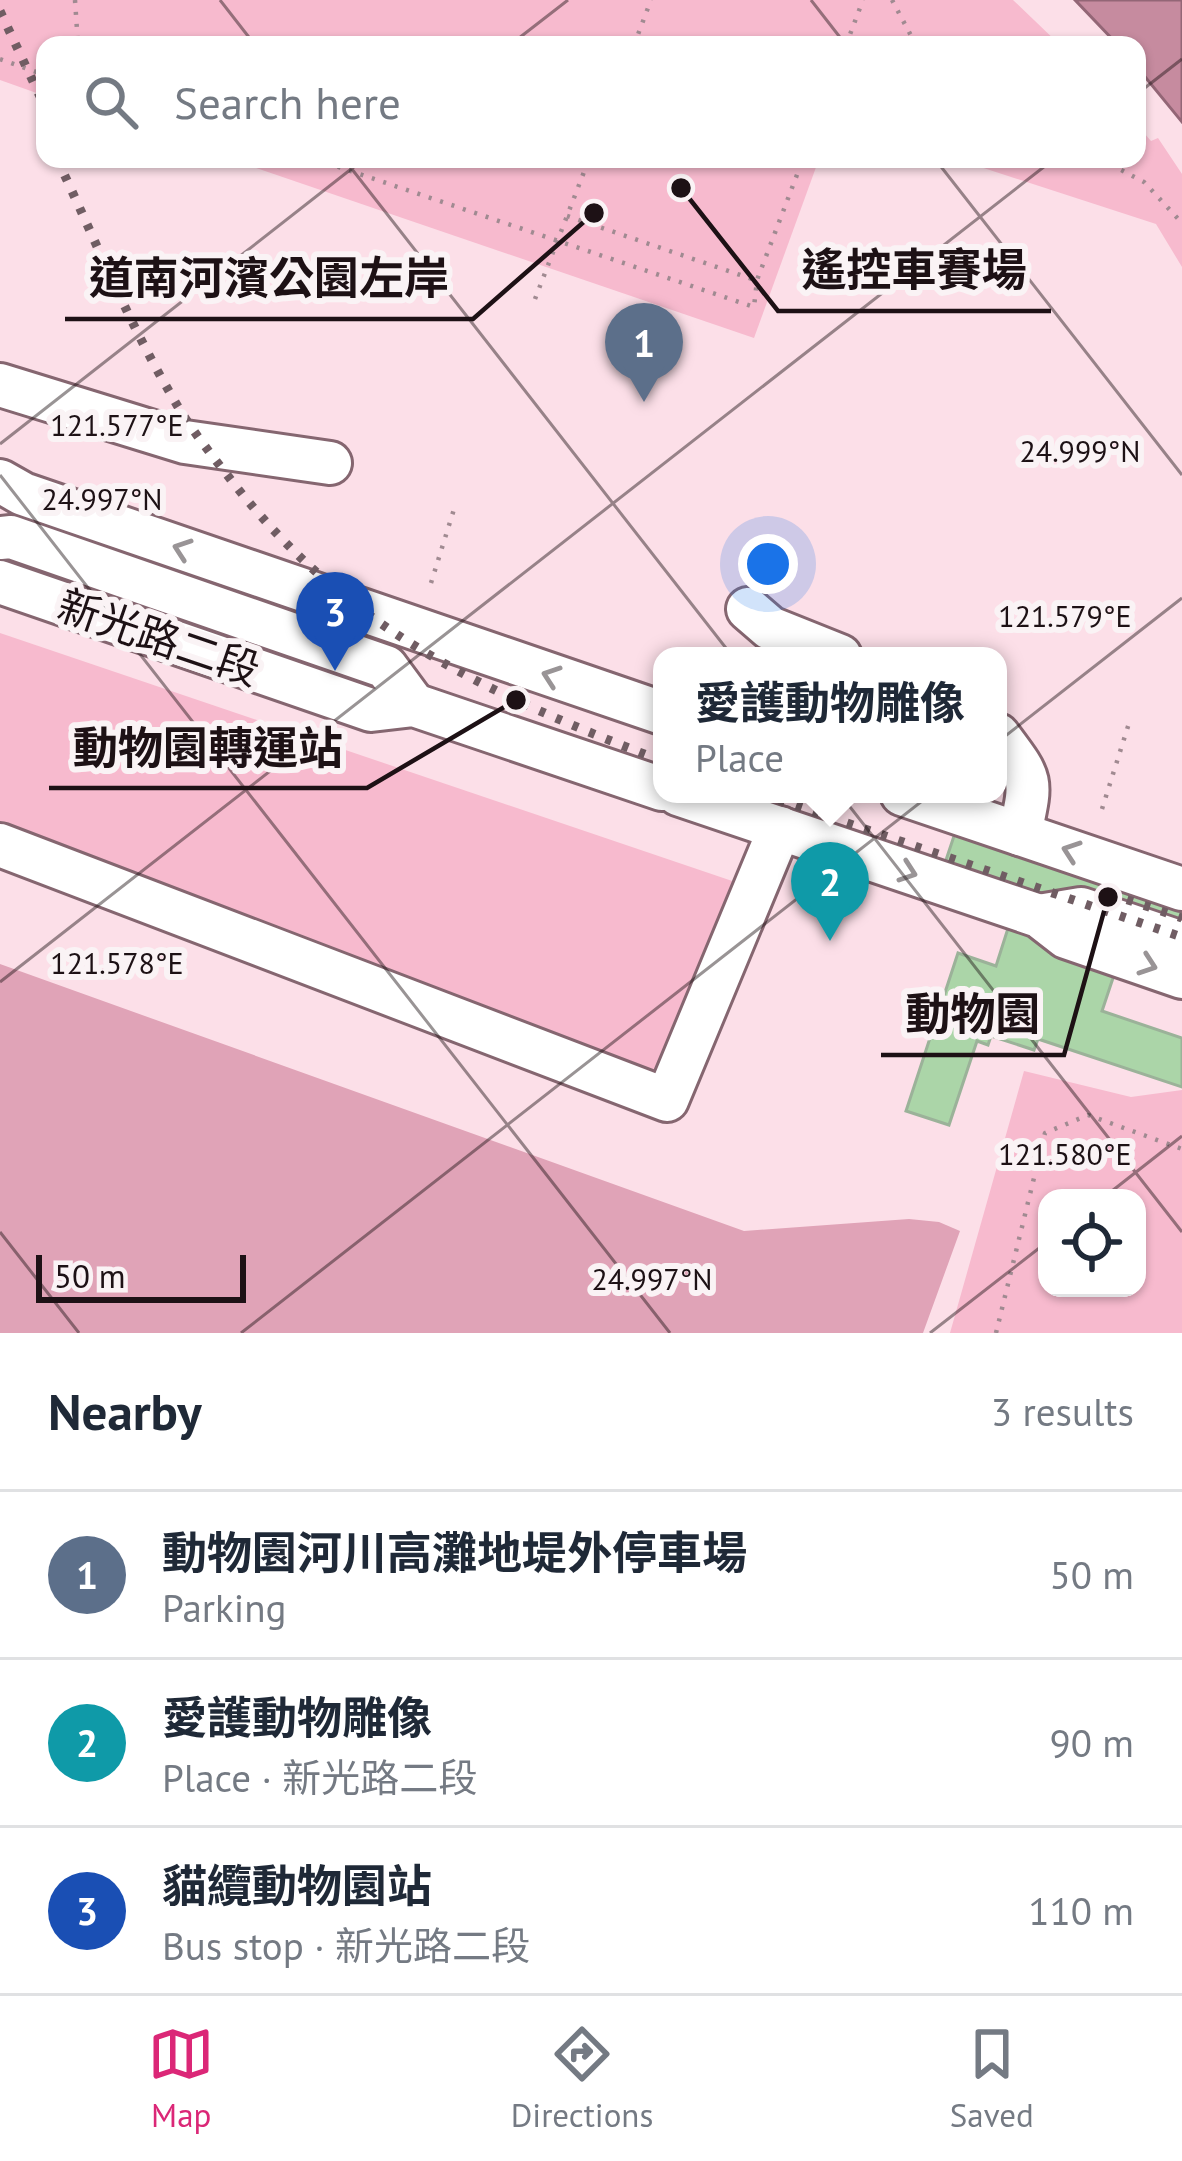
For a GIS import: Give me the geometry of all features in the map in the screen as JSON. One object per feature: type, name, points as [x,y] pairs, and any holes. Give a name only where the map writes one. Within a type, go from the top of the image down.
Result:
[{"type":"street","points":[[0,385],[185,442],[330,463]]},
{"type":"street","points":[[8,489],[653,710]]},
{"type":"street","points":[[0,538],[10,537],[386,667],[414,706]]},
{"type":"street","name":"新光路二段","points":[[0,582],[371,710],[414,706],[653,786]]},
{"type":"street","points":[[748,609],[770,628],[818,647]]},
{"type":"street","points":[[1007,747],[1030,785],[1020,834]]},
{"type":"street","points":[[705,803],[1039,916],[1066,937],[1182,977]]},
{"type":"street","points":[[929,803],[1182,889]]},
{"type":"street","points":[[0,844],[668,1100],[780,828]]},
{"type":"street","points":[[1039,916],[1081,909],[1182,943]]},
{"type":"path","points":[[75,0],[77,36]]},
{"type":"path","points":[[637,36],[651,0]]},
{"type":"path","points":[[849,36],[863,0]]},
{"type":"path","points":[[892,0],[911,36]]},
{"type":"path","points":[[0,59],[36,72]]},
{"type":"path","points":[[342,168],[754,307],[757,280],[800,168]]},
{"type":"path","points":[[535,299],[586,168]]},
{"type":"path","points":[[1117,168],[1144,182],[1182,223]]},
{"type":"path","points":[[567,216],[757,280]]},
{"type":"path","points":[[431,583],[455,506]]},
{"type":"path","points":[[1102,809],[1130,720]]},
{"type":"path","points":[[996,1333],[1046,1132],[1088,1115],[1182,1149]]},
{"type":"shaded area","points":[[0,0],[1013,0],[1051,36],[36,36],[36,93],[0,80]]},
{"type":"shaded area","points":[[1075,0],[1182,0],[1182,122],[1146,78],[1146,36],[1109,36]]},
{"type":"shaded area","points":[[1146,135],[1151,141],[1158,138],[1182,174],[1182,267],[1156,224],[984,168],[1146,168]]},
{"type":"shaded area","points":[[256,168],[816,168],[754,338]]},
{"type":"shaded area","points":[[0,633],[744,885],[666,1083],[0,830]]},
{"type":"shaded area","points":[[0,964],[744,1231],[909,1219],[939,1222],[960,1231],[923,1333],[0,1333]]},
{"type":"shaded area","points":[[1024,1071],[1131,1097],[1182,1090],[1182,1333],[950,1333]]},
{"type":"building","points":[[960,818],[1044,820],[1163,860],[1155,884],[1182,893],[1182,960],[1118,963],[1102,1011],[1182,1038],[1182,1087],[1038,1039],[1034,1050],[991,1036],[988,1045],[977,1041],[949,1125],[906,1111],[958,953],[996,966],[1011,919],[940,878]]},
{"type":"railway","points":[[0,11],[36,88]]},
{"type":"railway","points":[[61,168],[179,409],[277,533],[324,579],[426,652],[538,710],[653,757]]},
{"type":"railway","points":[[788,803],[1182,937]]},
{"type":"railway","points":[[1110,894],[1182,918]]},
{"type":"place","name":"遙控車賽場","points":[[681,188]]},
{"type":"place","name":"道南河濱公園左岸","points":[[594,213]]},
{"type":"place","name":"動物園河川高灘地堤外停車場","points":[[644,402]]},
{"type":"place","name":"貓纜動物園站","points":[[335,671]]},
{"type":"place","name":"動物園轉運站","points":[[516,700]]},
{"type":"place","name":"動物園","points":[[1108,897]]},
{"type":"place","name":"愛護動物雕像","points":[[830,941]]}]
